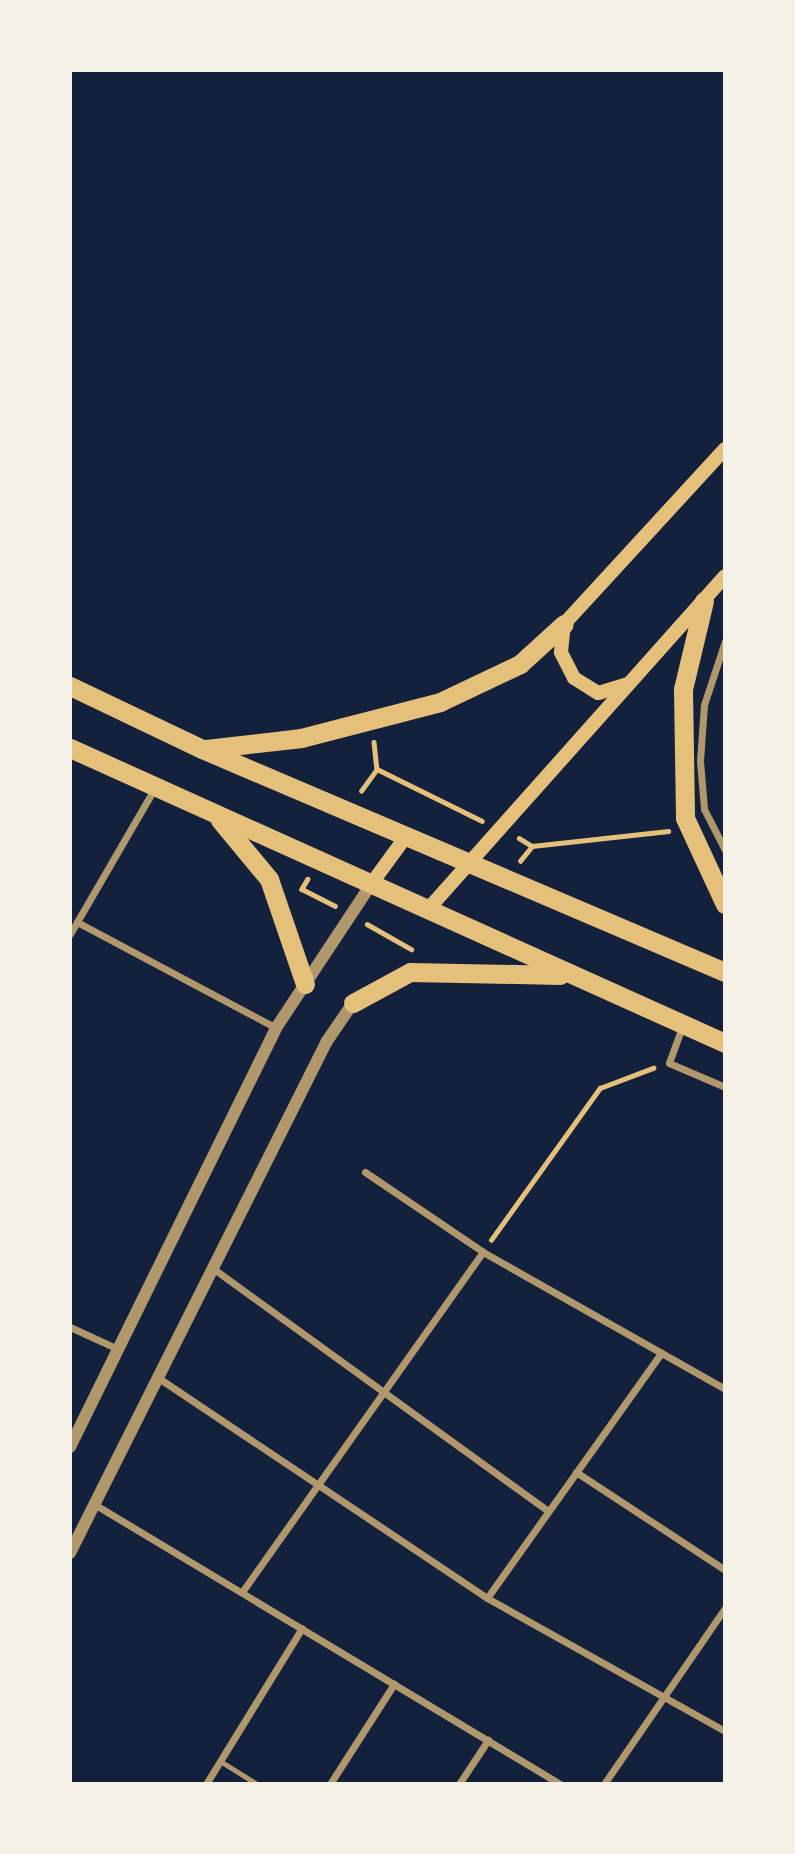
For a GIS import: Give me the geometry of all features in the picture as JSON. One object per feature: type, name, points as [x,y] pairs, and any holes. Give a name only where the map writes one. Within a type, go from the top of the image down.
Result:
[{"type":"highway","points":[[704,601],[682,689],[685,818],[725,904]]},
{"type":"highway","points":[[202,749],[300,738],[440,702],[520,664],[564,624]]},
{"type":"highway","points":[[70,686],[202,749],[471,861],[725,972]]},
{"type":"highway","points":[[70,748],[217,817],[431,906],[572,976],[682,1027],[725,1043]]},
{"type":"highway","points":[[217,817],[269,878],[305,984]]},
{"type":"highway","points":[[353,1003],[410,972],[572,976]]},
{"type":"main road","points":[[631,683],[598,693],[574,678],[561,652],[564,624],[725,449]]},
{"type":"main road","points":[[431,906],[725,576]]},
{"type":"main road","points":[[372,883],[407,835]]},
{"type":"street","points":[[725,641],[704,705],[700,761],[704,809],[725,850]]},
{"type":"street","points":[[70,934],[155,786]]},
{"type":"street","points":[[70,1447],[276,1028],[372,883]]},
{"type":"street","points":[[77,922],[276,1028]]},
{"type":"street","points":[[70,1553],[211,1267],[353,1003]]},
{"type":"street","points":[[682,1027],[669,1063],[725,1087]]},
{"type":"street","points":[[365,1172],[483,1252],[725,1389]]},
{"type":"street","points":[[242,1592],[483,1252]]},
{"type":"street","points":[[211,1267],[548,1511]]},
{"type":"street","points":[[70,1326],[118,1349]]},
{"type":"street","points":[[487,1598],[661,1353]]},
{"type":"street","points":[[157,1377],[322,1482],[487,1598],[664,1700],[725,1731]]},
{"type":"street","points":[[576,1472],[725,1570]]},
{"type":"street","points":[[94,1503],[561,1784]]},
{"type":"street","points":[[604,1784],[725,1608]]},
{"type":"street","points":[[206,1784],[302,1628]]},
{"type":"street","points":[[330,1784],[394,1684]]},
{"type":"street","points":[[459,1784],[488,1740]]},
{"type":"lane","points":[[220,1761],[257,1784]]},
{"type":"path","points":[[483,1252],[600,1088],[669,1063]]}]
